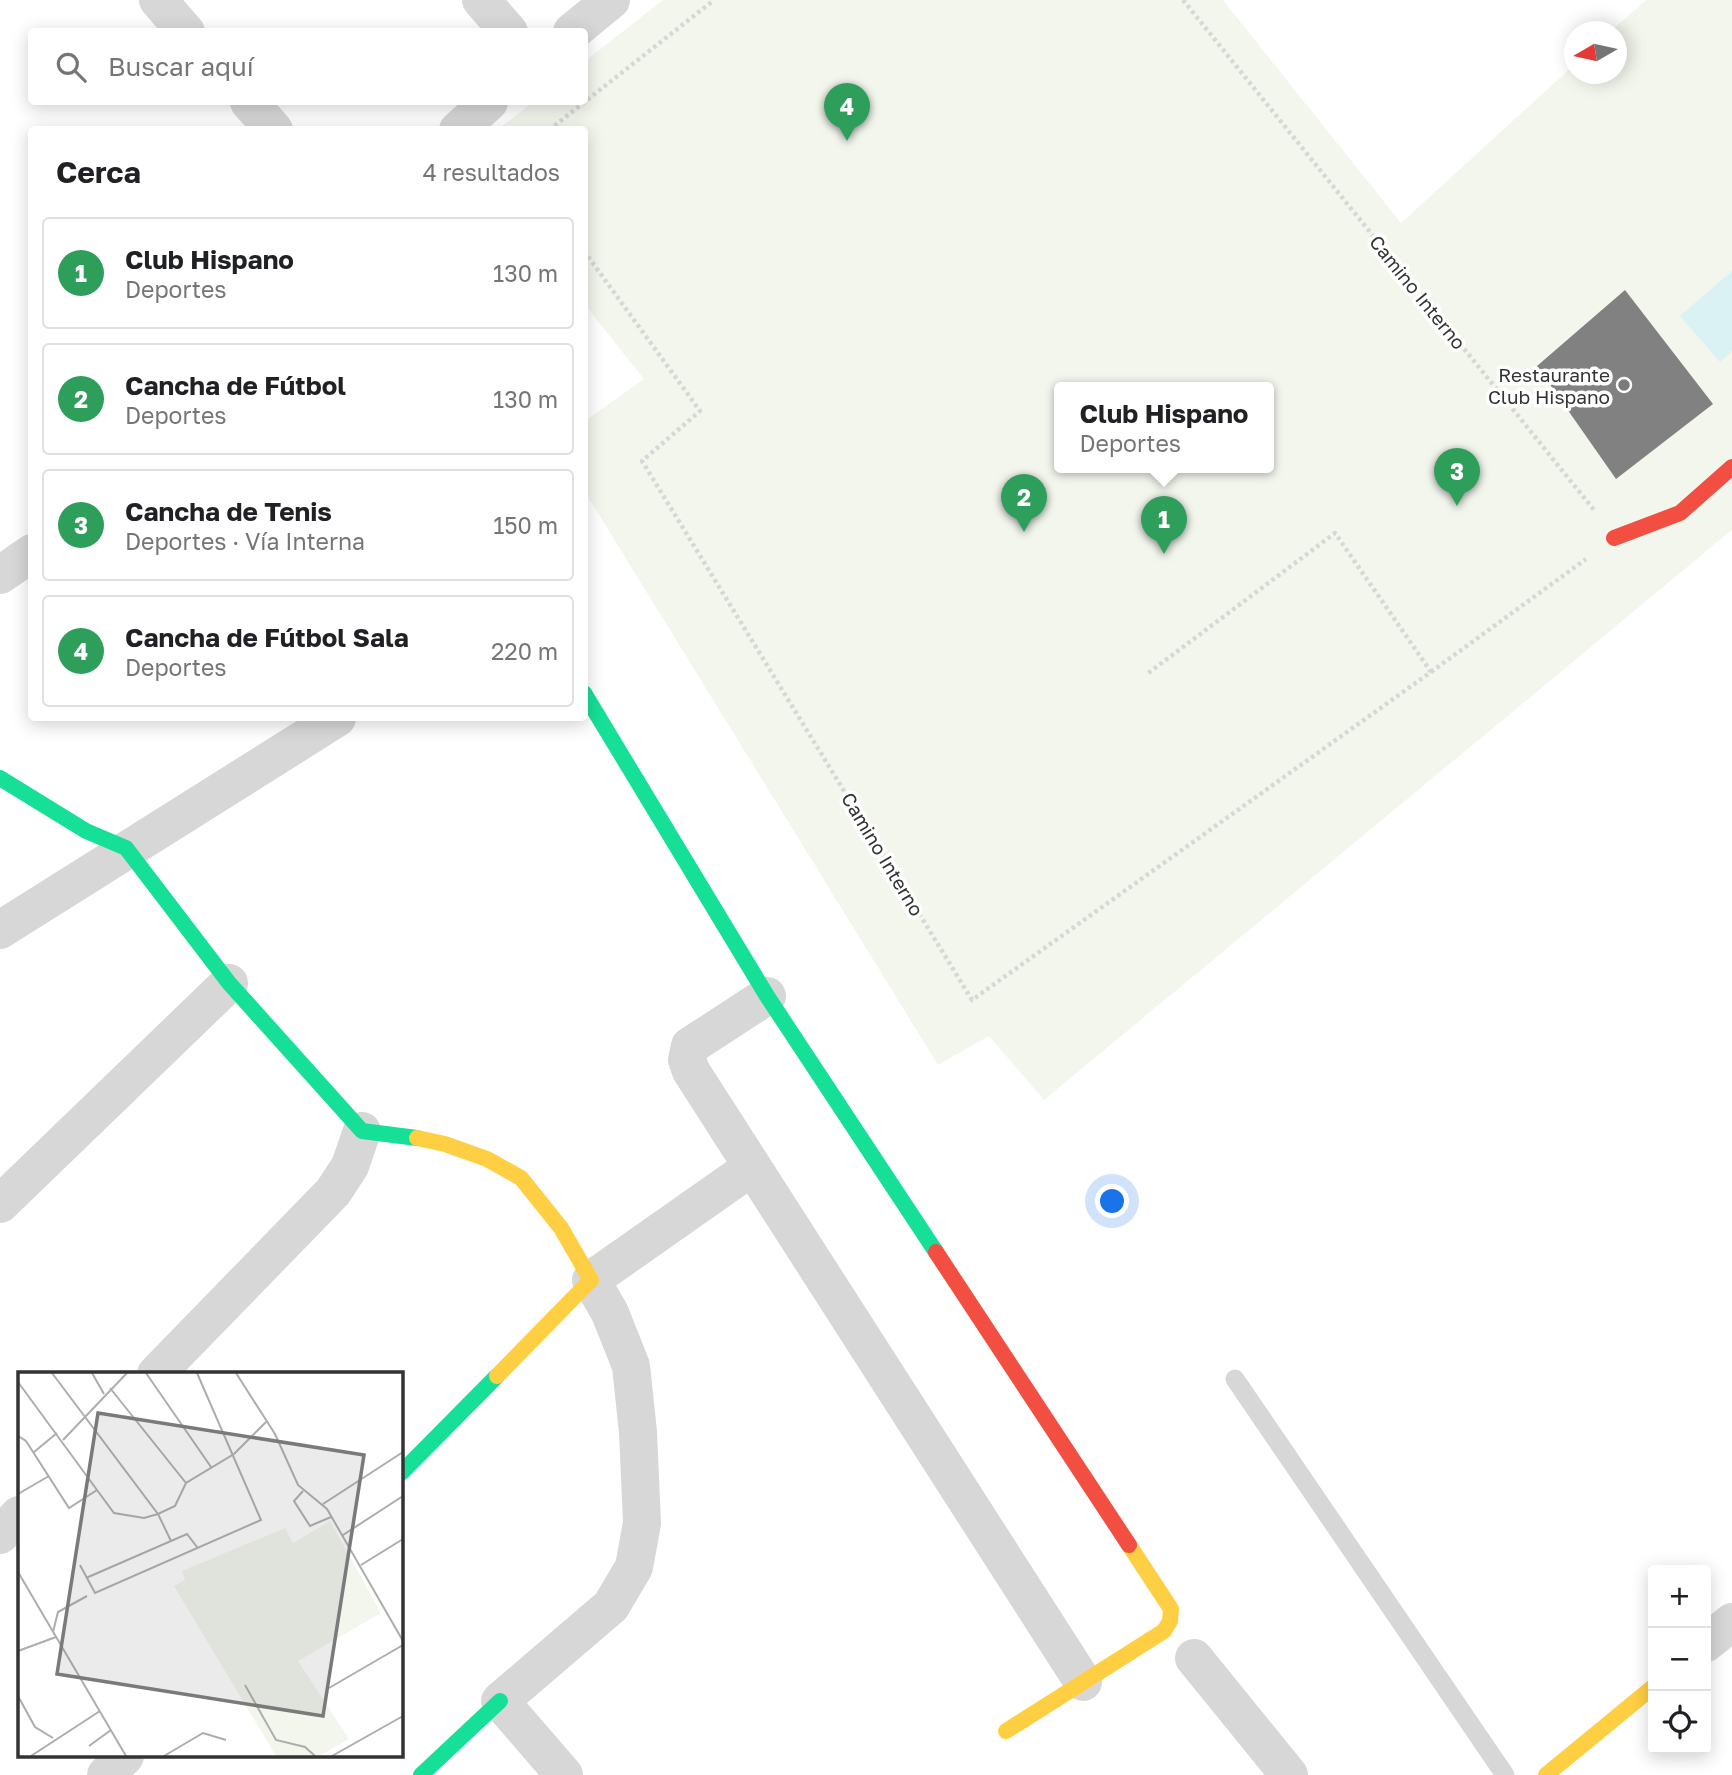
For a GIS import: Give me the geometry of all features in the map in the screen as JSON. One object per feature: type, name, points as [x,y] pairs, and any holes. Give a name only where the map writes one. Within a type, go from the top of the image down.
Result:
[{"type":"street","points":[[158,0],[182,28]]},
{"type":"street","points":[[481,0],[506,28]]},
{"type":"street","points":[[577,28],[611,0]]},
{"type":"street","points":[[251,105],[270,126]]},
{"type":"street","points":[[462,126],[486,105]]},
{"type":"street","points":[[1614,538],[1680,513],[1732,467]]},
{"type":"street","points":[[0,575],[28,556]]},
{"type":"street","points":[[588,700],[766,996],[1171,1609],[1170,1621],[1164,1630],[1006,1731]]},
{"type":"street","points":[[0,930],[332,721]]},
{"type":"street","points":[[0,778],[86,831],[127,848],[229,983],[362,1131],[422,1138],[494,1163],[521,1179],[562,1226],[610,1313],[631,1366],[638,1432],[642,1523],[634,1567],[611,1606],[500,1701],[421,1775]]},
{"type":"street","points":[[0,1204],[229,983]]},
{"type":"street","points":[[766,996],[690,1046],[687,1060],[691,1071],[1083,1682]]},
{"type":"street","points":[[158,1372],[333,1192],[350,1166],[362,1131]]},
{"type":"street","points":[[402,1473],[591,1280],[752,1167]]},
{"type":"street","points":[[0,1535],[18,1516]]},
{"type":"street","points":[[1711,1639],[1732,1622]]},
{"type":"street","points":[[1194,1658],[1289,1775]]},
{"type":"street","points":[[1546,1775],[1648,1691]]},
{"type":"street","points":[[500,1701],[564,1775]]},
{"type":"street","points":[[106,1775],[123,1758]]},
{"type":"lane","points":[[1235,1379],[1505,1775]]},
{"type":"path","points":[[588,99],[714,0]]},
{"type":"path","name":"Camino Interno","points":[[588,257],[700,411],[642,461],[972,1000],[1616,538],[1183,0]]},
{"type":"path","points":[[554,126],[581,105]]},
{"type":"path","points":[[1147,674],[1335,533],[1431,672]]},
{"type":"shaded area","points":[[663,0],[1223,0],[1401,223],[1564,74],[1564,84],[1627,84],[1627,21],[1622,21],[1646,0],[1732,0],[1732,530],[1044,1100],[989,1036],[938,1065],[588,497],[588,419],[644,379],[588,309],[588,126],[502,126],[529,105],[588,105],[588,59]]},
{"type":"shaded area","points":[[1732,271],[1732,351],[1720,362],[1680,316]]},
{"type":"building","name":"Restaurante Club Hispano","points":[[1625,290],[1713,404],[1616,479],[1537,366]]},
{"type":"traffic: fast","points":[[588,700],[767,996],[936,1252]]},
{"type":"traffic: fast","points":[[0,778],[86,831],[126,848],[229,983],[362,1131],[417,1138]]},
{"type":"traffic: fast","points":[[402,1472],[497,1376]]},
{"type":"traffic: fast","points":[[421,1775],[500,1701]]},
{"type":"traffic: slow","points":[[417,1138],[445,1144],[487,1159],[521,1178],[561,1228],[591,1280],[497,1376]]},
{"type":"traffic: slow","points":[[1006,1731],[1164,1631],[1170,1621],[1171,1609],[1129,1545]]},
{"type":"traffic: slow","points":[[1546,1775],[1648,1691]]},
{"type":"traffic: jam","points":[[1614,538],[1680,513],[1732,467]]},
{"type":"traffic: jam","points":[[936,1252],[1129,1545]]},
{"type":"place","name":"Cancha de Fútbol Sala","points":[[847,141]]},
{"type":"place","name":"Restaurante Club Hispano","points":[[1624,385]]},
{"type":"place","name":"Cancha de Tenis","points":[[1457,506]]},
{"type":"place","name":"Cancha de Fútbol","points":[[1024,532]]},
{"type":"place","name":"Club Hispano","points":[[1164,554]]}]
